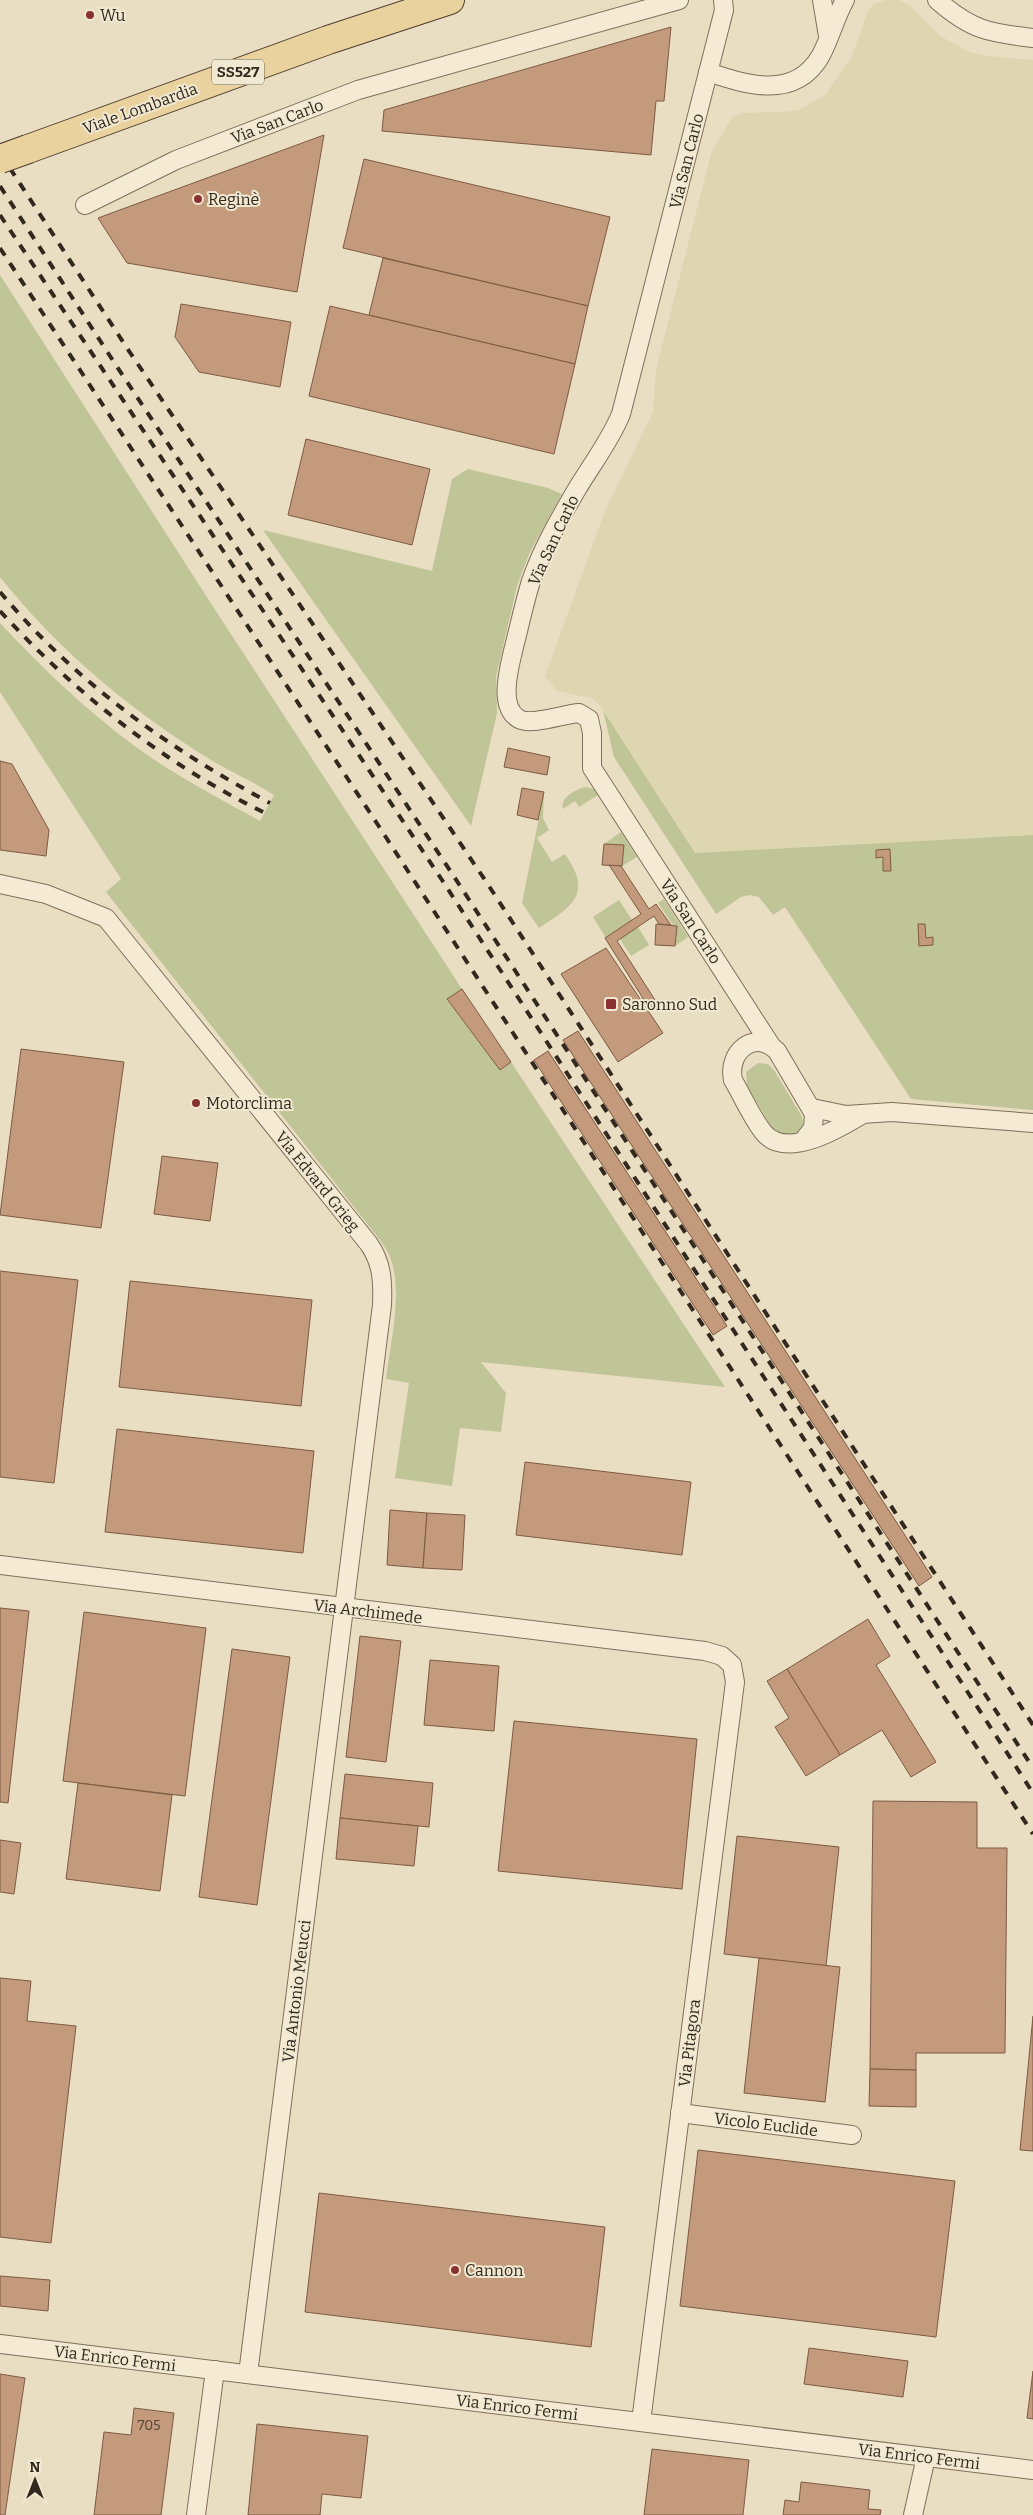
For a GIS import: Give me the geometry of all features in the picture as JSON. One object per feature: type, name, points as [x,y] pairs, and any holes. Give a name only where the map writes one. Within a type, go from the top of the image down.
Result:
[{"type":"main road","name":"Viale Lombardia","points":[[0,160],[319,43],[450,0]]},
{"type":"street","name":"Via San Carlo","points":[[85,205],[176,160],[358,90],[679,0]]},
{"type":"street","name":"Via San Carlo","points":[[723,0],[724,10],[621,414],[610,438],[577,489],[552,534],[532,580],[510,662],[507,690],[514,716],[525,722],[572,714],[585,716],[591,725],[592,768],[770,1044],[777,1051],[812,1108]]},
{"type":"street","points":[[822,0],[828,36]]},
{"type":"street","points":[[708,72],[762,86],[790,83],[807,73],[814,65],[845,0]]},
{"type":"street","points":[[937,0],[966,23],[979,29],[998,34],[1033,38]]},
{"type":"street","points":[[950,0],[969,14],[987,21],[1033,28]]},
{"type":"street","name":"Via Edvard Grieg","points":[[0,884],[46,894],[106,918],[369,1244],[377,1258],[382,1275],[382,1304],[344,1608]]},
{"type":"street","points":[[740,1050],[749,1010]]},
{"type":"street","points":[[770,1044],[760,1042],[748,1045],[740,1050],[734,1058],[731,1071],[733,1080],[765,1134],[781,1143],[792,1144],[839,1128],[863,1114]]},
{"type":"street","points":[[803,1141],[813,1128],[812,1108],[832,1113],[863,1114],[892,1112],[1033,1123]]},
{"type":"street","name":"Via Archimede","points":[[0,1565],[706,1651],[722,1656],[732,1664]]},
{"type":"street","name":"Via Antonio Meucci","points":[[248,2374],[344,1608]]},
{"type":"street","name":"Via Pitagora","points":[[641,2422],[734,1682],[732,1664]]},
{"type":"street","name":"Vicolo Euclide","points":[[680,2113],[852,2135]]},
{"type":"street","name":"Via Enrico Fermi","points":[[0,2344],[1033,2470]]},
{"type":"street","points":[[196,2515],[215,2370]]},
{"type":"street","points":[[912,2515],[926,2457]]},
{"type":"shaded area","points":[[886,0],[899,0],[910,6],[940,36],[969,52],[987,56],[1033,60],[1033,835],[695,853],[603,709],[592,698],[557,691],[545,676],[605,511],[653,412],[656,370],[711,154],[732,117],[743,113],[799,110],[825,95],[852,56],[868,11],[875,3]]},
{"type":"green space","points":[[0,275],[462,989],[447,1000],[500,1070],[511,1062],[725,1387],[481,1362],[506,1393],[501,1432],[460,1428],[452,1486],[395,1478],[409,1383],[386,1379],[396,1303],[394,1273],[389,1255],[380,1240],[106,892],[121,879],[0,692],[0,623],[79,701],[121,736],[167,768],[260,821],[274,795],[181,741],[124,700],[97,678],[46,630],[0,577]]},
{"type":"green space","points":[[468,469],[548,488],[562,494],[529,554],[517,586],[496,677],[497,713],[471,826],[263,530],[432,571],[452,479]]},
{"type":"green space","points":[[603,710],[695,853],[1033,835],[1033,1110],[911,1099],[785,907],[773,915],[759,897],[750,895],[741,897],[716,914],[614,757]]},
{"type":"green space","points":[[585,787],[594,789],[598,795],[579,807],[575,801],[563,809],[566,798],[573,792]]},
{"type":"green space","points":[[544,792],[543,818],[549,830],[537,838],[552,862],[565,854],[578,879],[578,889],[570,905],[539,928],[522,903]]},
{"type":"green space","points":[[621,832],[637,857],[622,866],[624,846],[604,844]]},
{"type":"green space","points":[[664,899],[688,937],[675,946],[677,926],[673,925],[658,903]]},
{"type":"green space","points":[[619,900],[632,920],[606,938],[593,917]]},
{"type":"green space","points":[[638,927],[649,945],[631,956],[620,939]]},
{"type":"green space","points":[[758,1063],[768,1064],[774,1070],[801,1115],[804,1124],[798,1134],[790,1138],[774,1131],[747,1086],[746,1072]]},
{"type":"building","points":[[671,27],[664,101],[656,101],[651,155],[382,131],[384,110]]},
{"type":"building","points":[[324,135],[297,292],[127,263],[98,218]]},
{"type":"building","points":[[364,159],[610,217],[588,306],[343,248]]},
{"type":"building","points":[[383,258],[588,306],[575,364],[369,315]]},
{"type":"building","points":[[181,304],[291,322],[280,387],[199,372],[175,337]]},
{"type":"building","points":[[330,306],[575,364],[554,454],[309,396]]},
{"type":"building","points":[[306,439],[430,469],[412,545],[288,515]]},
{"type":"building","points":[[508,748],[550,757],[547,775],[504,767]]},
{"type":"building","points":[[0,761],[12,764],[49,830],[46,856],[0,850]]},
{"type":"building","points":[[522,788],[544,792],[538,820],[517,815]]},
{"type":"building","points":[[604,844],[624,845],[622,866],[602,865]]},
{"type":"building","points":[[890,849],[891,871],[883,871],[883,857],[876,858],[876,850]]},
{"type":"building","points":[[609,865],[621,866],[649,909],[656,904],[671,925],[659,924],[654,916],[617,941],[657,1003],[649,1008],[605,938],[641,914]]},
{"type":"building","points":[[656,924],[677,926],[675,946],[655,945]]},
{"type":"building","points":[[918,924],[925,924],[926,938],[933,937],[933,945],[919,946]]},
{"type":"building","points":[[606,948],[663,1033],[618,1062],[561,974]]},
{"type":"building","points":[[462,989],[511,1062],[500,1070],[447,999]]},
{"type":"building","points":[[578,1031],[932,1577],[919,1586],[563,1040]]},
{"type":"building","points":[[21,1049],[124,1062],[101,1228],[0,1215]]},
{"type":"building","points":[[548,1051],[727,1326],[713,1335],[534,1060]]},
{"type":"building","points":[[162,1156],[218,1163],[210,1221],[154,1214]]},
{"type":"building","points":[[0,1271],[78,1280],[54,1483],[0,1477]]},
{"type":"building","points":[[130,1281],[312,1300],[301,1406],[119,1387]]},
{"type":"building","points":[[117,1429],[314,1451],[303,1553],[105,1532]]},
{"type":"building","points":[[525,1462],[691,1482],[682,1555],[516,1535]]},
{"type":"building","points":[[390,1510],[427,1513],[423,1568],[387,1565]]},
{"type":"building","points":[[427,1513],[465,1515],[462,1570],[423,1568]]},
{"type":"building","points":[[0,1608],[29,1611],[8,1803],[0,1802]]},
{"type":"building","points":[[84,1612],[206,1628],[185,1796],[63,1781]]},
{"type":"building","points":[[868,1619],[890,1656],[876,1665],[936,1762],[911,1777],[882,1730],[840,1755],[787,1669]]},
{"type":"building","points":[[360,1636],[401,1641],[386,1762],[346,1757]]},
{"type":"building","points":[[232,1649],[290,1657],[257,1905],[199,1897]]},
{"type":"building","points":[[430,1660],[499,1666],[494,1731],[424,1725]]},
{"type":"building","points":[[787,1669],[840,1755],[806,1776],[775,1727],[789,1718],[767,1681]]},
{"type":"building","points":[[514,1721],[697,1739],[682,1889],[498,1871]]},
{"type":"building","points":[[345,1774],[433,1783],[429,1827],[340,1818]]},
{"type":"building","points":[[78,1783],[172,1795],[160,1891],[66,1879]]},
{"type":"building","points":[[873,1801],[977,1802],[977,1848],[1007,1848],[1005,2053],[916,2053],[916,2070],[870,2069]]},
{"type":"building","points":[[340,1818],[418,1826],[414,1866],[336,1859]]},
{"type":"building","points":[[737,1836],[839,1847],[826,1966],[724,1954]]},
{"type":"building","points":[[0,1840],[21,1843],[14,1894],[0,1892]]},
{"type":"building","points":[[759,1958],[840,1967],[825,2102],[744,2093]]},
{"type":"building","points":[[0,1978],[31,1981],[27,2021],[76,2026],[51,2243],[0,2237]]},
{"type":"building","points":[[1033,2016],[1033,2151],[1020,2150]]},
{"type":"building","points":[[870,2069],[916,2070],[916,2107],[869,2106]]},
{"type":"building","points":[[698,2150],[955,2181],[936,2337],[680,2306]]},
{"type":"building","name":"Cannon","points":[[319,2193],[605,2227],[591,2347],[305,2312]]},
{"type":"building","points":[[0,2276],[50,2280],[48,2311],[0,2306]]},
{"type":"building","points":[[809,2348],[908,2361],[903,2397],[804,2384]]},
{"type":"building","points":[[1033,2371],[1033,2419],[1027,2418]]},
{"type":"building","points":[[0,2374],[25,2378],[5,2515],[0,2515]]},
{"type":"building","points":[[134,2408],[174,2413],[161,2515],[94,2515],[104,2432],[131,2435]]},
{"type":"building","points":[[257,2424],[368,2436],[361,2498],[322,2494],[320,2515],[248,2515]]},
{"type":"building","points":[[652,2449],[749,2460],[743,2515],[644,2515]]},
{"type":"building","points":[[801,2482],[870,2490],[868,2509],[881,2510],[880,2515],[783,2515],[785,2500],[799,2502]]},
{"type":"railway","points":[[0,153],[127,348],[487,883],[1033,1725]]},
{"type":"railway","points":[[0,186],[453,875],[1033,1768]]},
{"type":"railway","points":[[0,215],[442,880],[1033,1793]]},
{"type":"railway","points":[[0,248],[378,825],[1033,1834]]},
{"type":"railway","points":[[0,592],[29,625],[60,655],[125,711],[195,759],[270,803]]},
{"type":"railway","points":[[0,611],[59,671],[123,724],[191,772],[265,813]]},
{"type":"place","name":"Wu","points":[[90,15]]},
{"type":"place","name":"Reginè","points":[[198,199]]},
{"type":"place","name":"Saronno Sud","points":[[611,1004]]},
{"type":"place","name":"Motorclima","points":[[196,1103]]},
{"type":"place","name":"Cannon","points":[[455,2270]]}]
